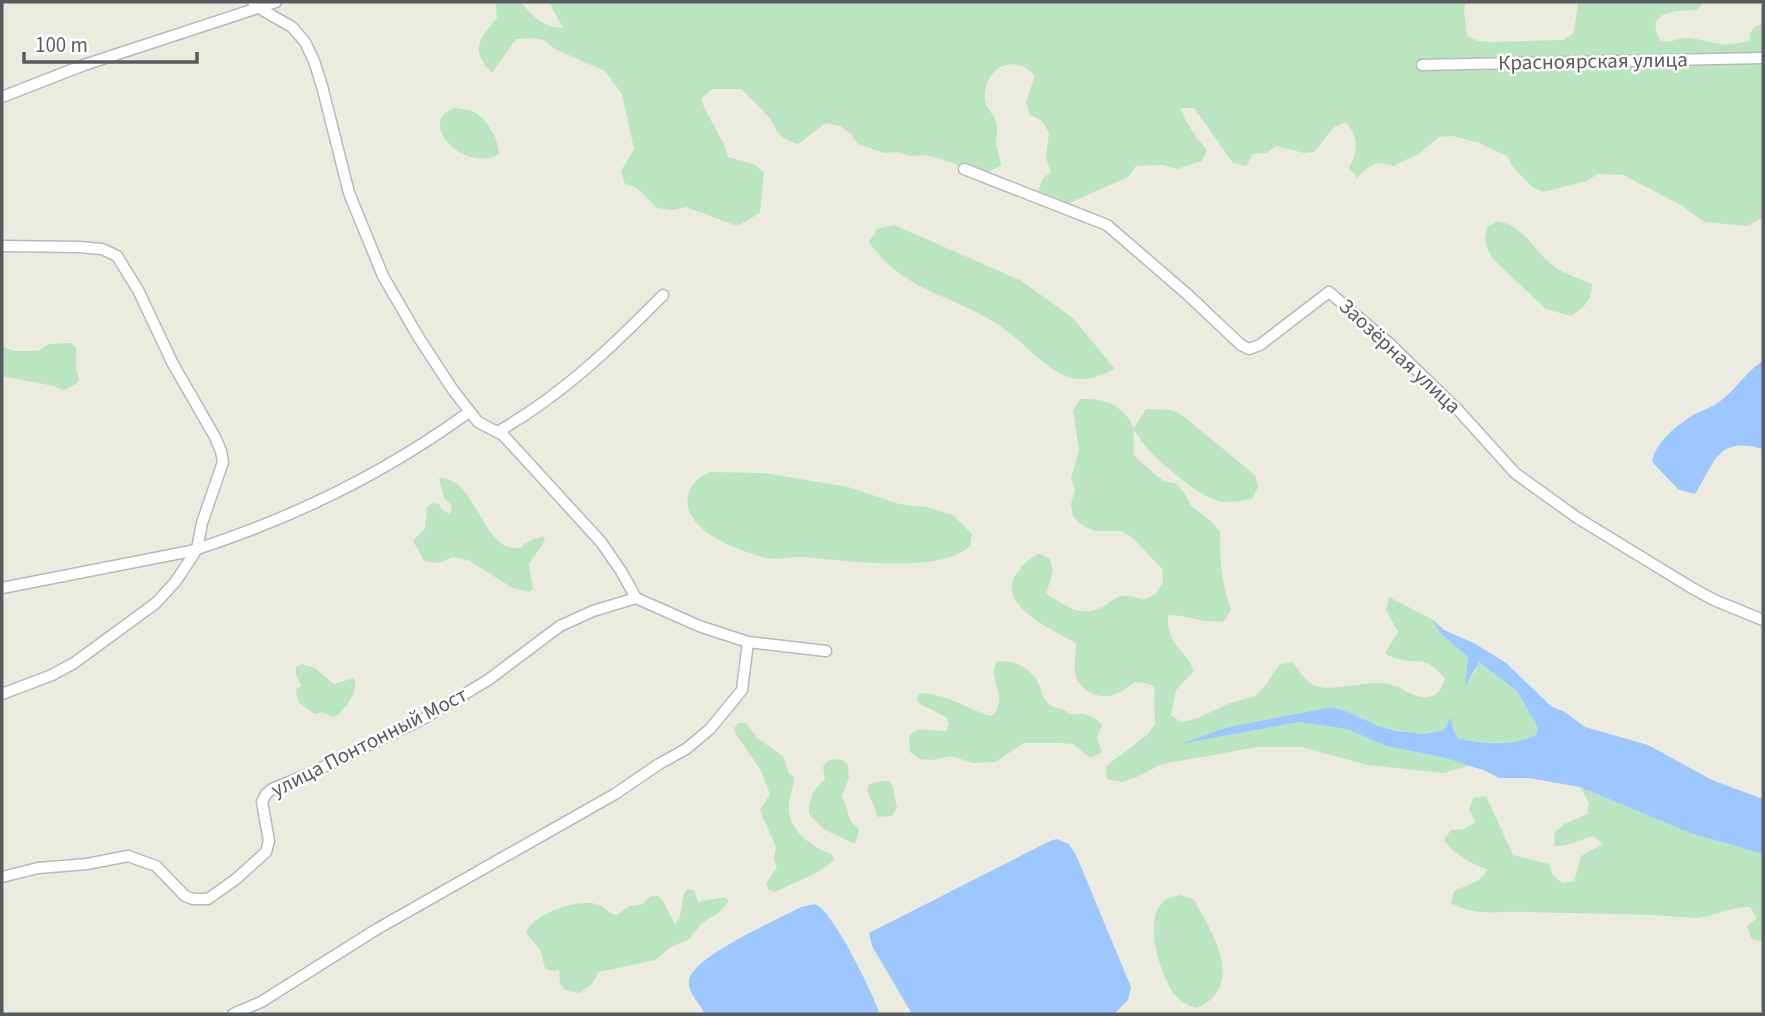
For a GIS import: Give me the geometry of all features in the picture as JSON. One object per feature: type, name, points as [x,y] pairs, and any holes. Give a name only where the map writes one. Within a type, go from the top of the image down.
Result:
[{"type":"street","points":[[2,97],[84,65],[257,5],[276,2]]},
{"type":"street","points":[[257,5],[292,27],[310,51],[322,86],[349,193],[383,276],[419,338],[468,412],[488,429],[499,431],[601,542],[636,598],[699,626],[748,642],[826,651]]},
{"type":"street","name":"Красноярская улица","points":[[1422,65],[1763,58]]},
{"type":"street","name":"Заозёрная улица","points":[[964,169],[1107,225],[1241,345],[1249,349],[1260,345],[1329,292],[1390,344],[1459,411],[1515,473],[1576,517],[1692,588],[1763,620]]},
{"type":"street","points":[[2,246],[79,247],[102,249],[117,256],[138,290],[173,364],[204,416],[221,451],[223,462],[202,523],[197,549],[176,581],[156,603],[74,663],[52,675],[2,694]]},
{"type":"street","points":[[499,431],[525,416],[607,352],[663,295]]},
{"type":"street","points":[[2,588],[197,549],[300,510],[358,483],[440,433],[468,412]]},
{"type":"street","name":"улица Понтонный Мост","points":[[2,877],[38,868],[87,864],[128,856],[156,866],[185,896],[208,899],[246,871],[266,852],[269,841],[261,802],[272,789],[423,719],[488,680],[560,626],[593,611],[636,598]]},
{"type":"street","points":[[233,1014],[261,1002],[377,929],[615,794],[659,764],[687,749],[710,729],[742,690],[748,642]]},
{"type":"green space","points":[[496,2],[521,2],[539,20],[563,28],[549,2],[1466,2],[1464,10],[1467,36],[1478,41],[1491,42],[1564,40],[1574,32],[1578,2],[1705,2],[1697,10],[1665,14],[1656,23],[1656,30],[1660,40],[1664,41],[1688,38],[1732,44],[1750,40],[1754,27],[1763,23],[1763,217],[1747,226],[1704,222],[1681,205],[1623,175],[1598,174],[1586,181],[1544,192],[1532,187],[1513,167],[1507,156],[1479,143],[1453,136],[1439,137],[1418,154],[1393,166],[1382,163],[1373,165],[1357,178],[1349,168],[1356,145],[1346,122],[1334,127],[1314,152],[1304,153],[1277,146],[1266,153],[1253,154],[1246,166],[1233,163],[1194,108],[1181,108],[1188,124],[1207,150],[1202,161],[1177,169],[1163,165],[1136,166],[1128,177],[1067,204],[1050,200],[1038,191],[1043,178],[1051,172],[1046,159],[1049,133],[1042,121],[1030,115],[1026,102],[1035,76],[1014,64],[1000,67],[989,79],[985,90],[986,104],[996,122],[996,143],[1001,165],[989,172],[964,169],[951,162],[925,155],[884,153],[858,144],[851,134],[840,126],[826,123],[798,144],[780,135],[766,114],[741,89],[712,89],[701,99],[728,157],[755,165],[764,172],[760,213],[737,226],[686,207],[673,210],[657,208],[637,188],[625,184],[621,171],[634,149],[622,94],[605,71],[555,49],[544,40],[531,38],[516,39],[492,73],[481,58],[479,45],[485,32],[497,18]]},
{"type":"green space","points":[[454,108],[472,111],[487,123],[494,135],[499,154],[486,158],[473,157],[450,144],[442,134],[440,124],[443,115]]},
{"type":"green space","points":[[1498,221],[1523,234],[1555,267],[1592,284],[1589,299],[1584,306],[1571,316],[1546,309],[1497,263],[1489,253],[1485,240],[1487,227]]},
{"type":"green space","points":[[894,225],[1020,280],[1073,318],[1115,369],[1087,379],[1068,377],[1041,360],[999,325],[929,291],[897,272],[869,242],[877,229]]},
{"type":"green space","points":[[71,343],[76,348],[79,380],[75,385],[63,390],[2,376],[2,346],[13,351],[38,351],[49,344]]},
{"type":"green space","points":[[1080,399],[1112,404],[1125,414],[1134,428],[1146,409],[1172,410],[1255,475],[1258,487],[1252,499],[1227,502],[1215,500],[1172,472],[1145,446],[1134,430],[1133,454],[1164,481],[1176,484],[1185,493],[1190,505],[1220,532],[1222,571],[1231,610],[1224,621],[1217,622],[1168,615],[1170,634],[1194,671],[1176,690],[1171,715],[1181,722],[1196,719],[1230,703],[1255,696],[1279,665],[1292,662],[1315,686],[1337,688],[1383,684],[1396,686],[1418,696],[1434,695],[1445,679],[1437,670],[1423,662],[1402,660],[1385,653],[1398,632],[1386,610],[1389,597],[1432,619],[1441,634],[1468,657],[1466,684],[1476,671],[1478,661],[1517,691],[1538,728],[1536,735],[1508,742],[1467,740],[1458,738],[1450,719],[1444,730],[1411,733],[1378,726],[1349,712],[1331,707],[1228,727],[1187,742],[1299,722],[1347,729],[1386,746],[1471,765],[1443,773],[1368,765],[1301,747],[1258,747],[1162,764],[1122,782],[1107,779],[1106,766],[1147,735],[1155,724],[1154,686],[1139,682],[1107,696],[1089,692],[1077,678],[1076,643],[1031,617],[1014,598],[1012,587],[1015,576],[1023,566],[1039,554],[1050,559],[1053,571],[1046,594],[1080,611],[1092,611],[1120,597],[1143,600],[1156,594],[1163,582],[1162,569],[1134,539],[1122,531],[1095,531],[1083,526],[1073,517],[1071,504],[1075,490],[1071,478],[1079,451],[1073,411]]},
{"type":"green space","points":[[711,472],[764,473],[848,487],[899,504],[926,507],[953,515],[972,534],[970,546],[956,555],[915,563],[891,564],[803,557],[766,558],[727,544],[701,527],[692,517],[688,505],[689,492],[697,479]]},
{"type":"green space","points":[[439,478],[452,481],[463,489],[488,528],[508,547],[521,548],[525,543],[543,536],[545,541],[529,564],[533,589],[528,592],[513,588],[468,560],[453,557],[439,563],[424,561],[413,541],[425,528],[427,507],[433,503],[439,504],[442,510],[450,514],[452,506],[444,498]]},
{"type":"green space","points":[[997,662],[1020,665],[1029,672],[1037,680],[1050,705],[1070,714],[1088,715],[1099,721],[1102,725],[1097,738],[1102,752],[1090,758],[1073,744],[1024,743],[995,762],[973,763],[951,756],[933,760],[920,759],[910,752],[909,736],[914,732],[923,729],[947,730],[949,723],[946,717],[920,704],[916,699],[920,693],[946,698],[990,716],[995,713],[999,700],[995,666]]},
{"type":"green space","points":[[302,664],[315,668],[334,684],[354,678],[353,695],[337,715],[333,717],[322,712],[315,714],[298,702],[296,689],[302,686],[296,675],[296,667]]},
{"type":"green space","points":[[739,723],[746,723],[757,738],[783,756],[789,774],[794,777],[789,808],[794,827],[811,844],[832,854],[834,860],[818,872],[775,892],[769,890],[766,884],[777,867],[774,860],[776,847],[760,810],[770,794],[760,769],[736,734],[734,728]]},
{"type":"green space","points":[[843,760],[848,765],[849,777],[842,796],[851,822],[859,829],[855,844],[825,830],[809,814],[812,795],[825,780],[823,767],[827,761]]},
{"type":"green space","points":[[889,781],[893,787],[897,808],[892,816],[878,817],[867,790],[870,784]]},
{"type":"green space","points":[[1580,787],[1690,833],[1763,854],[1763,942],[1751,938],[1747,926],[1757,918],[1750,907],[1697,918],[1634,914],[1480,912],[1451,903],[1454,891],[1479,880],[1488,870],[1463,858],[1444,840],[1451,830],[1464,829],[1476,822],[1469,809],[1474,798],[1486,796],[1513,855],[1549,864],[1553,875],[1562,883],[1574,881],[1581,856],[1603,844],[1593,836],[1555,846],[1554,833],[1564,824],[1587,814],[1589,803]]},
{"type":"green space","points":[[687,889],[694,890],[698,902],[725,897],[729,901],[720,912],[702,923],[688,940],[671,947],[655,960],[599,972],[592,984],[579,993],[565,990],[560,983],[559,970],[545,968],[540,949],[526,933],[537,920],[556,909],[588,903],[601,906],[616,915],[630,906],[643,904],[654,896],[663,901],[675,924]]},
{"type":"green space","points":[[1180,895],[1193,899],[1209,926],[1221,957],[1223,972],[1220,986],[1212,999],[1197,1008],[1174,994],[1164,975],[1154,936],[1156,913],[1161,904]]},
{"type":"water","points":[[1763,361],[1763,449],[1736,446],[1727,449],[1714,462],[1695,494],[1679,490],[1652,462],[1658,447],[1675,428],[1719,402]]},
{"type":"water","points":[[1432,619],[1444,630],[1474,643],[1506,663],[1552,707],[1565,712],[1585,727],[1648,745],[1712,780],[1763,799],[1763,854],[1690,833],[1580,787],[1528,778],[1499,778],[1446,758],[1386,746],[1347,729],[1299,722],[1180,744],[1228,727],[1331,707],[1398,731],[1423,734],[1444,730],[1451,717],[1453,730],[1458,738],[1467,740],[1508,742],[1536,735],[1538,728],[1517,691],[1479,662],[1465,688],[1468,657],[1441,634]]},
{"type":"water","points":[[1057,839],[1069,844],[1076,855],[1131,987],[1128,1000],[1114,1014],[912,1014],[872,946],[869,933]]},
{"type":"water","points":[[815,904],[832,921],[842,937],[880,1014],[705,1014],[690,989],[689,980],[694,970],[738,939],[801,907]]}]
